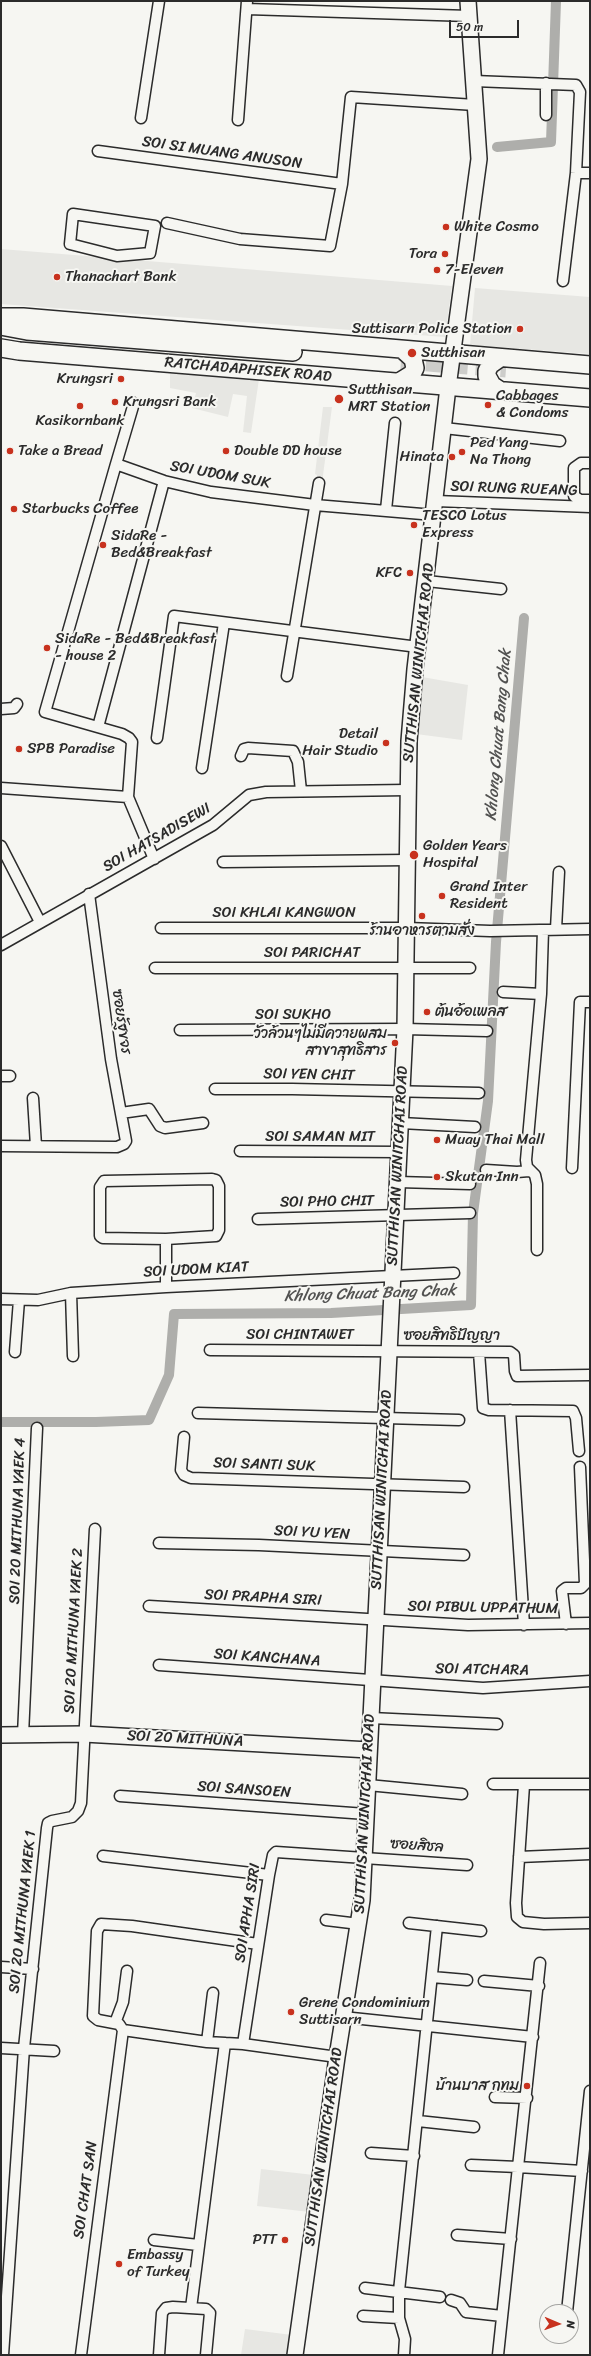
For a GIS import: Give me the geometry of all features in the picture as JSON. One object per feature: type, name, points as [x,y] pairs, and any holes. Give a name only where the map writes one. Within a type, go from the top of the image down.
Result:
[{"type":"main road","name":"RATCHADAPHISEK ROAD","points":[[1,318],[23,317],[400,366],[448,387],[503,374],[590,365]]},
{"type":"main road","name":"RATCHADAPHISEK ROAD","points":[[1,326],[27,331],[400,366]]},
{"type":"main road","name":"RATCHADAPHISEK ROAD","points":[[1,340],[35,341],[400,366]]},
{"type":"main road","name":"RATCHADAPHISEK ROAD","points":[[1,348],[19,351],[400,366],[453,352],[503,374],[590,398]]},
{"type":"main road","name":"RATCHADAPHISEK ROAD","points":[[503,374],[590,377]]},
{"type":"main road","name":"RATCHADAPHISEK ROAD","points":[[503,374],[590,387]]},
{"type":"street","points":[[141,118],[160,1]]},
{"type":"street","name":"SUTTHISAN WINITCHAI ROAD","points":[[295,2355],[337,2057],[359,1924],[364,1857],[405,1029],[407,790],[409,735],[448,387],[478,172],[474,81],[468,1]]},
{"type":"street","points":[[238,120],[247,5],[469,16]]},
{"type":"street","points":[[474,81],[576,85],[580,92],[576,173],[563,281]]},
{"type":"street","points":[[546,115],[548,83]]},
{"type":"street","points":[[167,223],[240,239],[330,246],[342,184],[351,98],[475,105]]},
{"type":"street","name":"SOI SI MUANG ANUSON","points":[[98,151],[342,184]]},
{"type":"street","points":[[576,173],[590,173]]},
{"type":"street","points":[[74,214],[154,226],[150,254],[117,259],[70,243],[74,214]]},
{"type":"street","points":[[134,403],[45,712],[122,734],[132,742],[128,797],[154,859]]},
{"type":"street","points":[[386,510],[395,423]]},
{"type":"street","points":[[444,428],[560,441]]},
{"type":"street","points":[[590,463],[576,464],[574,475],[574,496],[580,500],[590,500]]},
{"type":"street","name":"SOI UDOM SUK","points":[[116,464],[164,481],[211,492],[315,505],[386,510],[435,508]]},
{"type":"street","points":[[98,727],[164,481]]},
{"type":"street","points":[[287,676],[319,483]]},
{"type":"street","name":"SOI RUNG RUEANG","points":[[435,508],[590,507]]},
{"type":"street","points":[[426,581],[501,589]]},
{"type":"street","points":[[157,738],[172,619],[176,616],[294,633],[418,647]]},
{"type":"street","points":[[202,768],[224,623]]},
{"type":"street","points":[[1,709],[14,708],[17,704]]},
{"type":"street","points":[[241,756],[244,749],[248,748],[293,751],[298,762],[301,791]]},
{"type":"street","points":[[1,788],[128,797]]},
{"type":"street","name":"SOI HATSADISEWI","points":[[1,945],[213,824],[249,795],[266,792],[407,790]]},
{"type":"street","points":[[1,846],[40,922]]},
{"type":"street","points":[[222,862],[407,860]]},
{"type":"street","points":[[556,929],[559,872]]},
{"type":"street","name":"ซอยรัฐขจร","points":[[36,1146],[117,1147],[124,1144],[126,1141],[111,1059],[89,894]]},
{"type":"street","name":"SOI KHLAI KANGWON","points":[[161,928],[406,928],[490,931],[542,930]]},
{"type":"street","points":[[529,1171],[526,1160],[541,994],[542,930],[590,929]]},
{"type":"street","name":"SOI PARICHAT","points":[[155,968],[470,968]]},
{"type":"street","points":[[503,992],[541,994]]},
{"type":"street","points":[[572,1168],[580,1002],[590,1002]]},
{"type":"street","name":"SOI SUKHO","points":[[180,1030],[405,1029],[487,1031]]},
{"type":"street","name":"SOI YEN CHIT","points":[[215,1089],[479,1093]]},
{"type":"street","points":[[1,1146],[36,1146],[33,1098]]},
{"type":"street","points":[[121,1113],[149,1109],[160,1126],[165,1128],[203,1123]]},
{"type":"street","points":[[401,1123],[475,1127]]},
{"type":"street","name":"SOI SAMAN MIT","points":[[240,1151],[399,1152]]},
{"type":"street","points":[[486,1170],[516,1172],[529,1171],[535,1175],[537,1184],[537,1250]]},
{"type":"street","points":[[108,1180],[216,1180],[219,1186],[218,1234],[212,1238],[166,1239],[101,1237],[99,1233],[101,1183],[108,1180]]},
{"type":"street","points":[[398,1182],[470,1184]]},
{"type":"street","name":"SOI PHO CHIT","points":[[258,1219],[470,1213]]},
{"type":"street","points":[[166,1239],[166,1286]]},
{"type":"street","name":"SOI UDOM KIAT","points":[[1,1299],[47,1299],[71,1293],[166,1286],[454,1273]]},
{"type":"street","points":[[71,1293],[73,1356]]},
{"type":"street","points":[[15,1352],[19,1300]]},
{"type":"street","name":"SOI CHINTAWET","points":[[210,1350],[389,1351]]},
{"type":"street","name":"ซอยสิทธิปัญญา","points":[[389,1351],[512,1352],[514,1371],[517,1376],[590,1375]]},
{"type":"street","points":[[479,1352],[483,1408],[489,1410],[573,1410],[576,1418],[578,1451]]},
{"type":"street","points":[[510,1410],[524,1625]]},
{"type":"street","points":[[198,1414],[460,1420]]},
{"type":"street","name":"SOI 20 MITHUNA YAEK 4","points":[[23,1735],[37,1428]]},
{"type":"street","name":"SOI SANTI SUK","points":[[184,1437],[181,1470],[184,1475],[191,1478],[383,1484]]},
{"type":"street","points":[[566,1624],[562,1591],[566,1588],[581,1588],[585,1584],[580,1467]]},
{"type":"street","points":[[383,1484],[464,1488]]},
{"type":"street","name":"SOI 20 MITHUNA YAEK 2","points":[[84,1734],[95,1529]]},
{"type":"street","name":"SOI YU YEN","points":[[159,1543],[464,1555]]},
{"type":"street","name":"SOI PRAPHA SIRI","points":[[149,1606],[376,1620]]},
{"type":"street","name":"SOI PIBUL UPPATHUM","points":[[376,1620],[524,1625],[590,1623]]},
{"type":"street","name":"SOI KANCHANA","points":[[159,1665],[373,1681]]},
{"type":"street","name":"SOI ATCHARA","points":[[373,1681],[483,1688],[590,1681]]},
{"type":"street","points":[[371,1718],[497,1724]]},
{"type":"street","name":"SOI 20 MITHUNA","points":[[1,1735],[84,1734],[369,1750]]},
{"type":"street","name":"SOI 20 MITHUNA YAEK 1","points":[[3,2355],[24,2048],[46,1828],[48,1823],[52,1820],[72,1817],[79,1807],[84,1734]]},
{"type":"street","points":[[494,1784],[590,1784]]},
{"type":"street","points":[[368,1785],[462,1794]]},
{"type":"street","points":[[524,1785],[519,1857],[518,1917],[523,1922],[544,1924],[590,1923]]},
{"type":"street","name":"SOI SANSOEN","points":[[120,1796],[366,1814]]},
{"type":"street","name":"SOI APHA SIRI","points":[[243,2044],[273,1855],[276,1852],[364,1857]]},
{"type":"street","points":[[519,1857],[590,1854]]},
{"type":"street","points":[[103,1856],[269,1875]]},
{"type":"street","name":"ซอยสิชล","points":[[364,1857],[467,1865]]},
{"type":"street","points":[[326,1920],[359,1924]]},
{"type":"street","points":[[409,1923],[481,1931]]},
{"type":"street","points":[[258,1944],[132,1926],[100,1924],[97,1931],[93,2016],[98,2020],[119,2024],[123,2030],[207,2042],[243,2044],[337,2057]]},
{"type":"street","points":[[404,2355],[405,2339],[399,2318],[399,2291],[418,2121],[426,2026],[437,1926]]},
{"type":"street","points":[[498,2355],[539,1986],[540,1963]]},
{"type":"street","points":[[1,1967],[33,1969]]},
{"type":"street","points":[[115,2023],[123,2002],[127,1971]]},
{"type":"street","points":[[432,1977],[467,1980]]},
{"type":"street","points":[[484,1981],[539,1986]]},
{"type":"street","points":[[207,2042],[213,1993]]},
{"type":"street","points":[[343,2017],[533,2037]]},
{"type":"street","name":"SOI CHAT SAN","points":[[81,2355],[123,2030]]},
{"type":"street","points":[[191,2308],[225,2043]]},
{"type":"street","points":[[1,2048],[54,2050]]},
{"type":"street","points":[[567,2304],[582,2171],[588,2137],[590,2091]]},
{"type":"street","points":[[495,2097],[527,2098]]},
{"type":"street","points":[[418,2121],[474,2127]]},
{"type":"street","points":[[370,2153],[414,2156]]},
{"type":"street","points":[[471,2165],[582,2171]]},
{"type":"street","points":[[457,2235],[511,2239]]},
{"type":"street","points":[[154,2240],[198,2246]]},
{"type":"street","points":[[365,2288],[440,2297]]},
{"type":"street","points":[[451,2300],[460,2303],[463,2310],[470,2313],[502,2316]]},
{"type":"street","points":[[159,2355],[162,2313],[166,2308],[206,2309],[210,2313],[206,2355]]},
{"type":"street","points":[[363,2316],[399,2318]]},
{"type":"shaded area","points":[[1,249],[452,286],[445,337],[1,304]]},
{"type":"shaded area","points":[[475,288],[590,297],[590,354],[470,345]]},
{"type":"shaded area","points":[[170,372],[259,379],[251,433],[243,432],[247,396],[233,394],[228,417],[192,408],[196,393],[170,388]]},
{"type":"shaded area","points":[[323,407],[332,407],[322,483],[316,483],[317,475],[315,474]]},
{"type":"shaded area","points":[[422,677],[468,685],[462,740],[416,734]]},
{"type":"shaded area","points":[[261,2169],[314,2175],[310,2212],[257,2206]]},
{"type":"shaded area","points":[[245,2329],[292,2335],[289,2355],[241,2355]]},
{"type":"waterway","points":[[497,147],[551,142],[556,1]]},
{"type":"waterway","name":"Khlong Chuat Bang Chak","points":[[1,1422],[96,1422],[149,1420],[169,1375],[174,1314],[331,1313],[471,1305],[473,1213],[488,1101],[496,942],[524,618]]},
{"type":"tunnel","points":[[401,361],[506,369]]},
{"type":"place","name":"White Cosmo","points":[[446,227]]},
{"type":"place","name":"Tora","points":[[445,254]]},
{"type":"place","name":"7-Eleven","points":[[437,270]]},
{"type":"place","name":"Thanachart Bank","points":[[57,277]]},
{"type":"place","name":"Suttisarn Police Station","points":[[520,329]]},
{"type":"place","name":"Sutthisan","points":[[412,353]]},
{"type":"place","name":"Krungsri","points":[[121,379]]},
{"type":"place","name":"Sutthisan MRT Station","points":[[339,399]]},
{"type":"place","name":"Krungsri Bank","points":[[115,402]]},
{"type":"place","name":"Cabbages & Condoms","points":[[488,405]]},
{"type":"place","name":"Kasikornbank","points":[[80,406]]},
{"type":"place","name":"Take a Bread","points":[[10,451]]},
{"type":"place","name":"Double DD house","points":[[226,451]]},
{"type":"place","name":"Ped Yang Na Thong","points":[[462,452]]},
{"type":"place","name":"Hinata","points":[[452,457]]},
{"type":"place","name":"Starbucks Coffee","points":[[14,509]]},
{"type":"place","name":"TESCO Lotus Express","points":[[414,525]]},
{"type":"place","name":"SidaRe - Bed&Breakfast","points":[[103,545]]},
{"type":"place","name":"KFC","points":[[410,573]]},
{"type":"place","name":"SidaRe - Bed&Breakfast - house 2","points":[[47,648]]},
{"type":"place","name":"Detail Hair Studio","points":[[386,743]]},
{"type":"place","name":"SPB Paradise","points":[[19,749]]},
{"type":"place","name":"Golden Years Hospital","points":[[414,855]]},
{"type":"place","name":"Grand Inter Resident","points":[[442,896]]},
{"type":"place","name":"ร้านอาหารตามสั่ง","points":[[422,916]]},
{"type":"place","name":"ต้นอ้อเพลส","points":[[427,1012]]},
{"type":"place","name":"วัวล้วนๆไม่มีควายผสม สาขาสุทธิสาร","points":[[395,1043]]},
{"type":"place","name":"Muay Thai Mall","points":[[437,1140]]},
{"type":"place","name":"Skutan Inn","points":[[437,1177]]},
{"type":"place","name":"Grene Condominium Suttisarn","points":[[291,2012]]},
{"type":"place","name":"บ้านบาส กทม","points":[[527,2086]]},
{"type":"place","name":"PTT","points":[[285,2240]]},
{"type":"place","name":"Embassy of Turkey","points":[[119,2264]]}]
